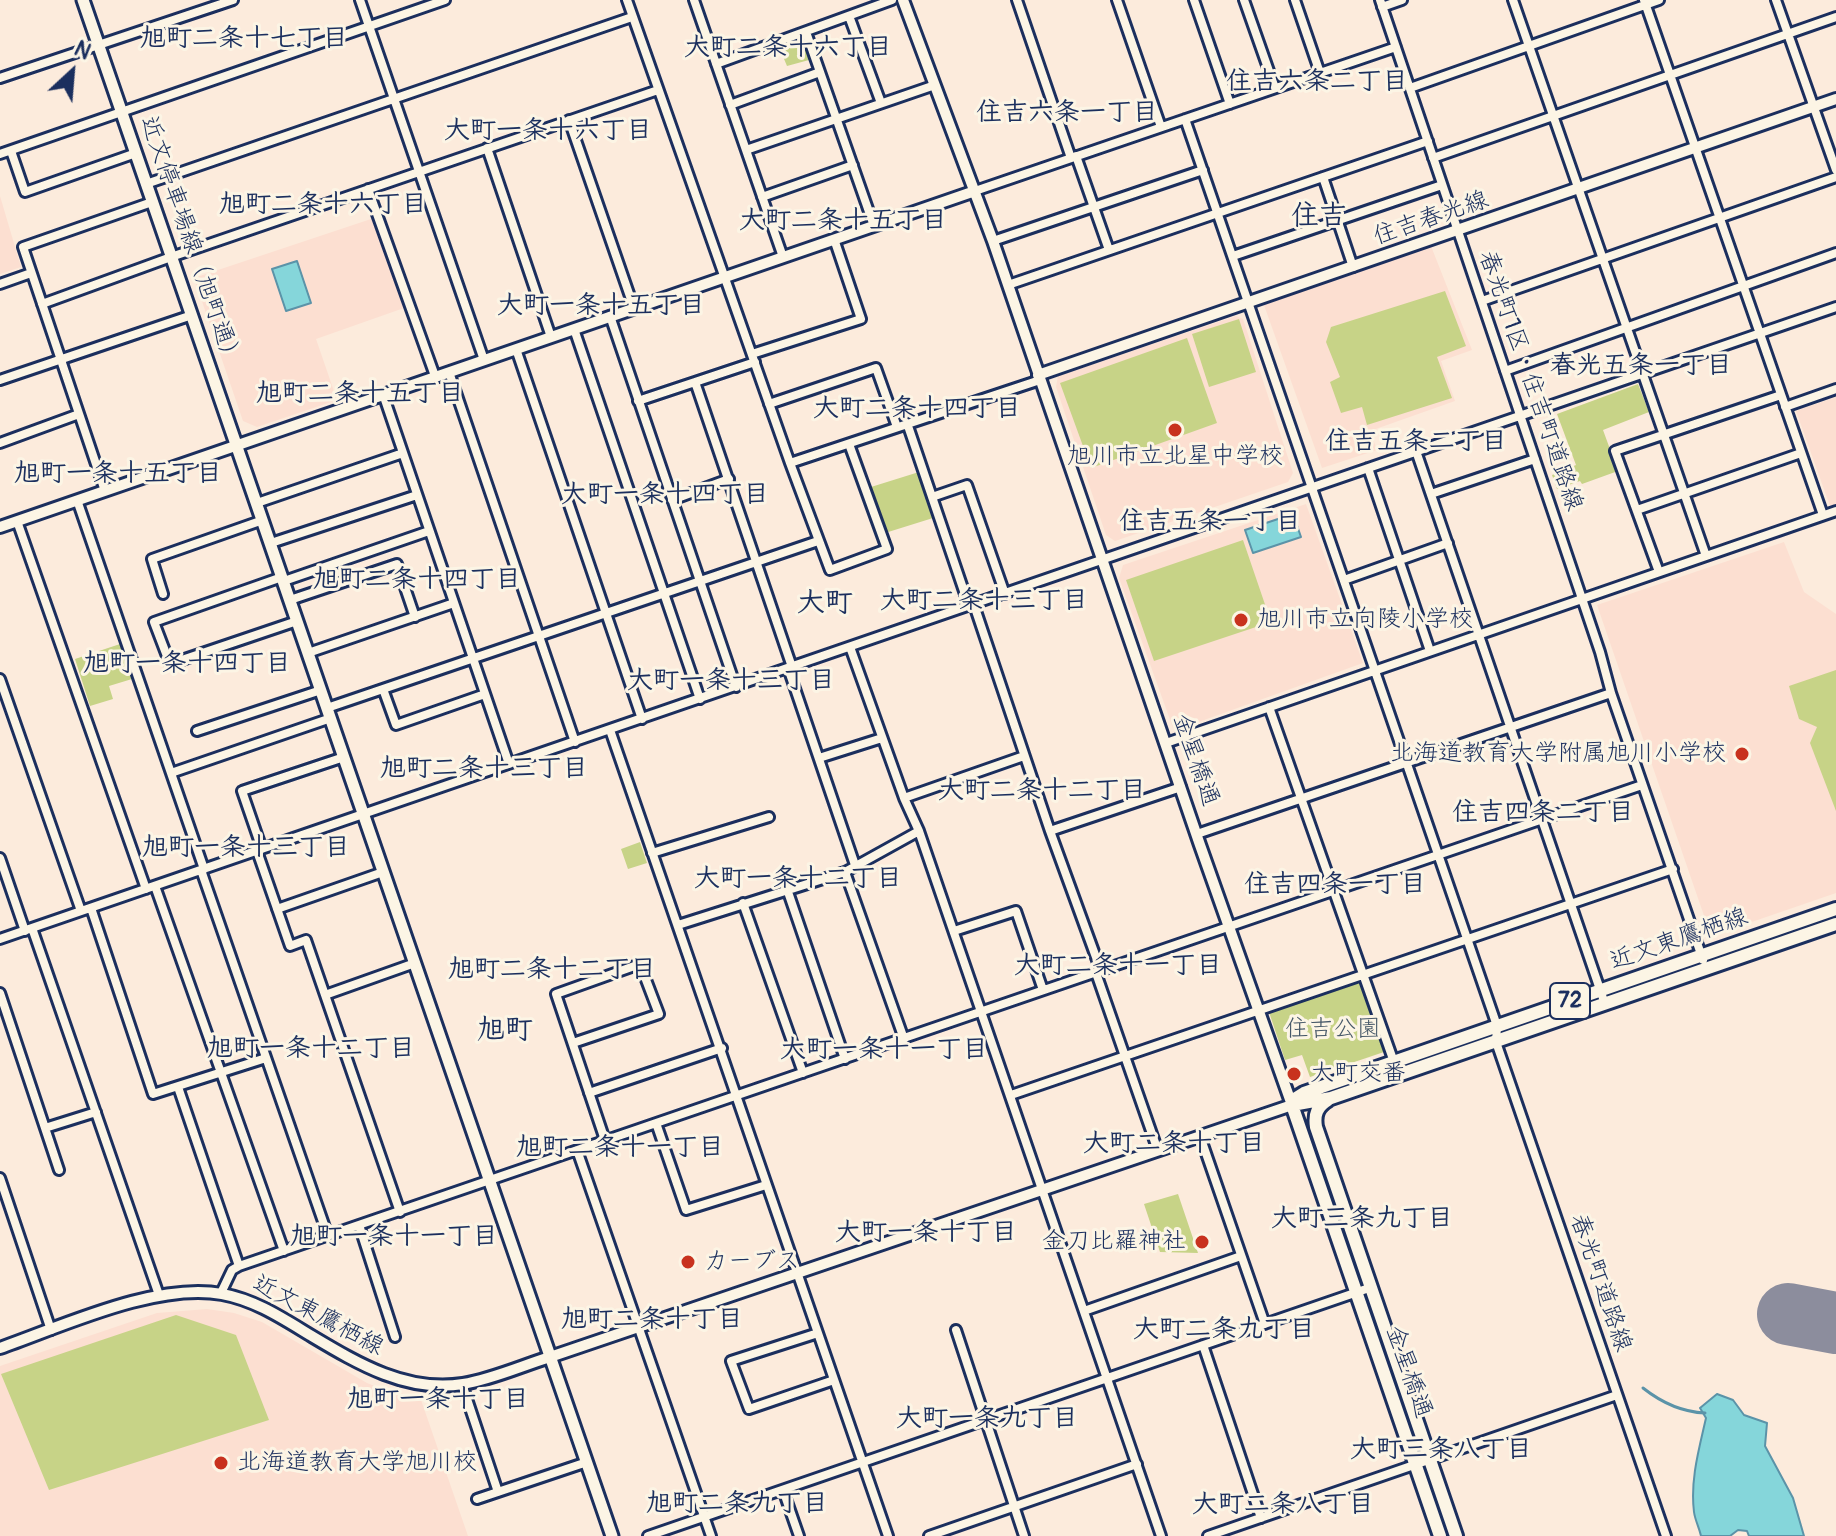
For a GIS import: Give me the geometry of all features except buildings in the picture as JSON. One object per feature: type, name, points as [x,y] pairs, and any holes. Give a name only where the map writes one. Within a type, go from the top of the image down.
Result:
[{"type":"main road","name":"近文停車場線（旭町通）","points":[[84,3],[612,1536]]},
{"type":"main road","name":"近文東鷹栖線","points":[[1292,1105],[1304,1093],[1836,909]]},
{"type":"main road","name":"近文東鷹栖線","points":[[1331,1098],[1836,924]]},
{"type":"main road","name":"72","points":[[1292,1105],[1331,1098]]},
{"type":"main road","points":[[1316,1127],[1315,1116],[1320,1105],[1331,1098]]},
{"type":"main road","points":[[1292,1105],[1316,1127]]},
{"type":"main road","name":"金星橋通","points":[[1292,1105],[1440,1536]]},
{"type":"main road","name":"金星橋通","points":[[1316,1127],[1456,1536]]},
{"type":"street","points":[[0,78],[233,0]]},
{"type":"street","points":[[360,0],[484,360]]},
{"type":"street","points":[[0,154],[445,0]]},
{"type":"street","points":[[627,0],[830,570],[887,549],[849,444]]},
{"type":"street","points":[[694,0],[783,257]]},
{"type":"street","points":[[716,64],[892,0]]},
{"type":"street","name":"金星橋通","points":[[903,0],[993,241],[1292,1105]]},
{"type":"street","points":[[1017,0],[1109,250]]},
{"type":"street","points":[[1117,0],[1161,127]]},
{"type":"street","points":[[1194,0],[1230,104]]},
{"type":"street","points":[[1244,0],[1275,88]]},
{"type":"street","points":[[1295,0],[1320,73]]},
{"type":"street","points":[[1381,4],[1402,0]]},
{"type":"street","points":[[1513,0],[1706,556]]},
{"type":"street","points":[[1410,88],[1645,2],[1659,0]]},
{"type":"street","points":[[1776,0],[1836,170]]},
{"type":"street","points":[[1645,2],[1823,515]]},
{"type":"street","name":"春光町1区・住吉町道路線","points":[[1381,4],[1706,969]]},
{"type":"street","points":[[849,16],[881,103]]},
{"type":"street","points":[[146,184],[632,17]]},
{"type":"street","points":[[1433,158],[1836,17]]},
{"type":"street","points":[[806,32],[874,226]]},
{"type":"street","points":[[0,527],[1396,47]]},
{"type":"street","points":[[730,105],[820,72]]},
{"type":"street","points":[[746,150],[935,85]]},
{"type":"street","points":[[42,304],[658,90]]},
{"type":"street","name":"住吉春光線","points":[[1039,378],[1836,99]]},
{"type":"street","points":[[1185,119],[1497,1026],[1496,1042]]},
{"type":"street","points":[[569,120],[634,308]]},
{"type":"street","points":[[1008,285],[1428,141]]},
{"type":"street","points":[[487,148],[551,337]]},
{"type":"street","points":[[11,151],[25,192],[136,153]]},
{"type":"street","points":[[762,197],[853,165]]},
{"type":"street","points":[[993,241],[1203,170]]},
{"type":"street","points":[[1323,177],[1353,267]]},
{"type":"street","points":[[1482,301],[1836,177]]},
{"type":"street","points":[[1233,256],[1442,185]]},
{"type":"street","points":[[368,189],[435,376]]},
{"type":"street","points":[[105,491],[23,247],[152,202]]},
{"type":"street","points":[[638,401],[861,319],[834,239]]},
{"type":"street","points":[[1505,371],[1836,253]]},
{"type":"street","points":[[0,284],[31,273]]},
{"type":"street","points":[[0,939],[1836,307]]},
{"type":"street","points":[[0,380],[192,315]]},
{"type":"street","points":[[610,316],[736,687]]},
{"type":"street","points":[[574,329],[700,699]]},
{"type":"street","points":[[516,349],[642,719]]},
{"type":"street","points":[[769,404],[876,368],[897,427]]},
{"type":"street","points":[[449,372],[575,742]]},
{"type":"street","points":[[790,463],[1039,378]]},
{"type":"street","points":[[695,382],[855,865]]},
{"type":"street","points":[[1785,407],[1836,389]]},
{"type":"street","points":[[383,394],[509,764]]},
{"type":"street","points":[[1659,572],[1615,451],[1781,395]]},
{"type":"street","points":[[0,443],[79,414]]},
{"type":"street","points":[[907,423],[1158,1151]]},
{"type":"street","points":[[1416,451],[1605,1004]]},
{"type":"street","points":[[257,503],[403,453]]},
{"type":"street","points":[[1637,510],[1801,453]]},
{"type":"street","points":[[1431,494],[1535,459]]},
{"type":"street","points":[[1368,468],[1430,651]]},
{"type":"street","points":[[672,500],[729,479]]},
{"type":"street","points":[[932,497],[967,485],[1005,594]]},
{"type":"street","points":[[271,543],[417,495]]},
{"type":"street","points":[[77,500],[328,1236]]},
{"type":"street","points":[[1166,743],[1836,511]]},
{"type":"street","points":[[163,594],[152,559],[263,520]]},
{"type":"street","points":[[17,521],[284,1251]]},
{"type":"street","points":[[297,621],[170,664],[154,622],[429,531]]},
{"type":"street","points":[[171,773],[329,713],[383,689],[818,541]]},
{"type":"street","points":[[1344,580],[1448,543]]},
{"type":"street","points":[[290,600],[397,564],[415,617]]},
{"type":"street","points":[[308,653],[454,603]]},
{"type":"street","points":[[850,647],[954,931],[1161,1536]]},
{"type":"street","points":[[0,679],[81,911]]},
{"type":"street","points":[[383,689],[396,725],[485,694]]},
{"type":"street","points":[[197,731],[321,690]]},
{"type":"street","points":[[1197,834],[1611,693]]},
{"type":"street","points":[[1269,707],[1399,1076]]},
{"type":"street","points":[[610,730],[888,1536]]},
{"type":"street","points":[[819,758],[882,738]]},
{"type":"street","points":[[904,798],[1024,756]]},
{"type":"street","points":[[344,757],[242,791],[290,946],[306,940],[400,1212]]},
{"type":"street","points":[[221,1293],[232,1270],[239,1266],[1642,785]]},
{"type":"street","points":[[1050,831],[1181,787]]},
{"type":"street","points":[[652,853],[769,817]]},
{"type":"street","points":[[678,925],[845,872],[919,831]]},
{"type":"street","points":[[0,859],[96,1112],[159,1295]]},
{"type":"street","points":[[1011,1095],[1673,869]]},
{"type":"street","points":[[277,909],[383,872]]},
{"type":"street","points":[[845,872],[904,1039]]},
{"type":"street","points":[[787,889],[845,1059]]},
{"type":"street","points":[[743,903],[803,1073]]},
{"type":"street","points":[[91,908],[153,1094],[266,1058]]},
{"type":"street","points":[[954,931],[1016,911],[1043,990]]},
{"type":"street","points":[[325,995],[415,963]]},
{"type":"street","points":[[573,1043],[659,1014],[640,964],[556,994],[605,1140]]},
{"type":"street","points":[[0,993],[59,1170]]},
{"type":"street","name":"春光町道路線","points":[[1496,1042],[1666,1536]]},
{"type":"street","points":[[589,1093],[722,1048]]},
{"type":"street","points":[[178,1087],[239,1266]]},
{"type":"street","name":"近文東鷹栖線","points":[[0,1348],[159,1295],[221,1293],[270,1310],[375,1372],[418,1383],[462,1384],[550,1357],[1292,1105]]},
{"type":"street","points":[[45,1128],[96,1112]]},
{"type":"street","points":[[656,1123],[686,1210],[766,1185]]},
{"type":"street","points":[[1200,1136],[1265,1324]]},
{"type":"street","points":[[577,1150],[711,1536]]},
{"type":"street","points":[[0,1178],[51,1330]]},
{"type":"street","points":[[359,1225],[395,1337]]},
{"type":"street","points":[[1084,1311],[1241,1256]]},
{"type":"street","points":[[648,1536],[1372,1287]]},
{"type":"street","points":[[956,1330],[1024,1536]]},
{"type":"street","points":[[818,1333],[731,1361],[749,1409],[834,1380]]},
{"type":"street","points":[[1203,1345],[1261,1518]]},
{"type":"street","points":[[462,1384],[498,1492]]},
{"type":"street","points":[[1208,1536],[1617,1395]]},
{"type":"street","points":[[477,1499],[587,1462]]},
{"type":"street","points":[[929,1536],[1137,1464]]},
{"type":"street","points":[[783,1490],[799,1536]]},
{"type":"shaded area","points":[[0,196],[21,267],[0,274]]},
{"type":"shaded area","points":[[374,218],[404,308],[316,339],[337,400],[257,427],[243,421],[194,278]]},
{"type":"shaded area","points":[[1431,246],[1472,350],[1441,361],[1455,401],[1370,431],[1377,450],[1322,468],[1264,305]]},
{"type":"shaded area","name":"旭川市立北星中学校","points":[[1236,316],[1243,319],[1293,473],[1288,482],[1115,541],[1106,535],[1056,387],[1058,376]]},
{"type":"shaded area","points":[[1836,397],[1836,504],[1830,506],[1796,411]]},
{"type":"shaded area","name":"旭川市立向陵小学校","points":[[1306,504],[1363,663],[1179,729],[1173,728],[1119,578],[1123,565]]},
{"type":"shaded area","name":"北海道教育大学附属旭川小学校","points":[[1784,542],[1804,592],[1836,614],[1836,893],[1711,936],[1597,605]]},
{"type":"shaded area","name":"北海道教育大学旭川校","points":[[207,1309],[262,1322],[367,1383],[387,1391],[420,1397],[468,1536],[0,1536],[0,1366],[157,1313]]},
{"type":"green space","points":[[803,41],[809,60],[787,66],[779,47]]},
{"type":"green space","points":[[1445,291],[1466,346],[1437,357],[1452,398],[1367,425],[1362,407],[1341,413],[1330,382],[1340,377],[1326,342],[1331,327]]},
{"type":"green space","points":[[1239,319],[1256,372],[1209,387],[1192,334]]},
{"type":"green space","points":[[1187,338],[1217,423],[1091,468],[1060,383]]},
{"type":"green space","points":[[1638,384],[1649,412],[1603,430],[1618,471],[1557,489],[1552,475],[1576,465],[1557,414]]},
{"type":"green space","points":[[919,472],[933,518],[885,533],[871,487]]},
{"type":"green space","points":[[1243,540],[1271,622],[1154,661],[1126,580]]},
{"type":"green space","points":[[120,644],[132,679],[109,686],[113,699],[90,706],[75,659]]},
{"type":"green space","points":[[1836,670],[1836,811],[1810,743],[1817,727],[1799,719],[1789,686]]},
{"type":"green space","points":[[640,842],[647,863],[628,869],[621,849]]},
{"type":"green space","name":"住吉公園","points":[[1359,981],[1384,1052],[1310,1077],[1302,1055],[1285,1060],[1269,1012]]},
{"type":"green space","points":[[1178,1194],[1198,1253],[1160,1252],[1144,1204]]},
{"type":"green space","points":[[176,1315],[236,1335],[269,1420],[49,1490],[1,1374]]},
{"type":"water","points":[[297,261],[311,303],[286,311],[272,269]]},
{"type":"water","points":[[1293,514],[1301,537],[1253,553],[1245,530]]},
{"type":"water","points":[[1717,1394],[1733,1400],[1744,1415],[1767,1423],[1765,1446],[1793,1498],[1804,1536],[1749,1536],[1747,1531],[1738,1530],[1730,1536],[1701,1536],[1693,1500],[1696,1465],[1706,1418],[1700,1408]]},
{"type":"waterway","points":[[1643,1388],[1672,1406],[1705,1413]]},
{"type":"runway","points":[[1788,1314],[1836,1323]]},
{"type":"place","name":"旭川市立北星中学校","points":[[1175,430]]},
{"type":"place","name":"旭川市立向陵小学校","points":[[1241,620]]},
{"type":"place","name":"北海道教育大学附属旭川小学校","points":[[1742,754]]},
{"type":"place","name":"大町交番","points":[[1294,1074]]},
{"type":"place","name":"金刀比羅神社","points":[[1202,1242]]},
{"type":"place","name":"カーブス","points":[[688,1262]]},
{"type":"place","name":"北海道教育大学旭川校","points":[[221,1463]]},
{"type":"district","name":"旭町二条十七丁目","points":[[244,39]]},
{"type":"district","name":"大町二条十六丁目","points":[[788,48]]},
{"type":"district","name":"住吉六条二丁目","points":[[1317,82]]},
{"type":"district","name":"住吉六条一丁目","points":[[1067,113]]},
{"type":"district","name":"大町一条十六丁目","points":[[548,131]]},
{"type":"district","name":"旭町二条十六丁目","points":[[323,205]]},
{"type":"district","name":"住吉","points":[[1319,217]]},
{"type":"district","name":"大町二条十五丁目","points":[[843,221]]},
{"type":"district","name":"大町一条十五丁目","points":[[601,306]]},
{"type":"district","name":"春光五条一丁目","points":[[1641,366]]},
{"type":"district","name":"旭町二条十五丁目","points":[[360,394]]},
{"type":"district","name":"大町二条十四丁目","points":[[917,409]]},
{"type":"district","name":"住吉五条二丁目","points":[[1416,442]]},
{"type":"district","name":"旭町一条十五丁目","points":[[118,474]]},
{"type":"district","name":"大町一条十四丁目","points":[[665,495]]},
{"type":"district","name":"住吉五条一丁目","points":[[1210,522]]},
{"type":"district","name":"旭町二条十四丁目","points":[[417,580]]},
{"type":"district","name":"大町二条十三丁目","points":[[984,601]]},
{"type":"district","name":"大町","points":[[825,604]]},
{"type":"district","name":"旭町一条十四丁目","points":[[187,664]]},
{"type":"district","name":"大町一条十三丁目","points":[[731,681]]},
{"type":"district","name":"旭町二条十三丁目","points":[[484,769]]},
{"type":"district","name":"大町二条十二丁目","points":[[1042,791]]},
{"type":"district","name":"住吉四条二丁目","points":[[1543,813]]},
{"type":"district","name":"旭町一条十三丁目","points":[[246,848]]},
{"type":"district","name":"大町一条十二丁目","points":[[798,879]]},
{"type":"district","name":"住吉四条一丁目","points":[[1335,885]]},
{"type":"district","name":"大町二条十一丁目","points":[[1118,966]]},
{"type":"district","name":"旭町二条十二丁目","points":[[552,970]]},
{"type":"district","name":"旭町","points":[[505,1031]]},
{"type":"district","name":"旭町一条十二丁目","points":[[311,1049]]},
{"type":"district","name":"大町一条十一丁目","points":[[884,1050]]},
{"type":"district","name":"大町二条十丁目","points":[[1174,1144]]},
{"type":"district","name":"旭町二条十一丁目","points":[[620,1148]]},
{"type":"district","name":"大町三条九丁目","points":[[1362,1219]]},
{"type":"district","name":"大町一条十丁目","points":[[926,1233]]},
{"type":"district","name":"旭町一条十一丁目","points":[[394,1237]]},
{"type":"district","name":"旭町二条十丁目","points":[[652,1320]]},
{"type":"district","name":"大町二条九丁目","points":[[1224,1330]]},
{"type":"district","name":"旭町一条十丁目","points":[[438,1400]]},
{"type":"district","name":"大町一条九丁目","points":[[987,1419]]},
{"type":"district","name":"大町三条八丁目","points":[[1441,1450]]},
{"type":"district","name":"旭町二条九丁目","points":[[737,1504]]},
{"type":"district","name":"大町二条八丁目","points":[[1283,1505]]}]
